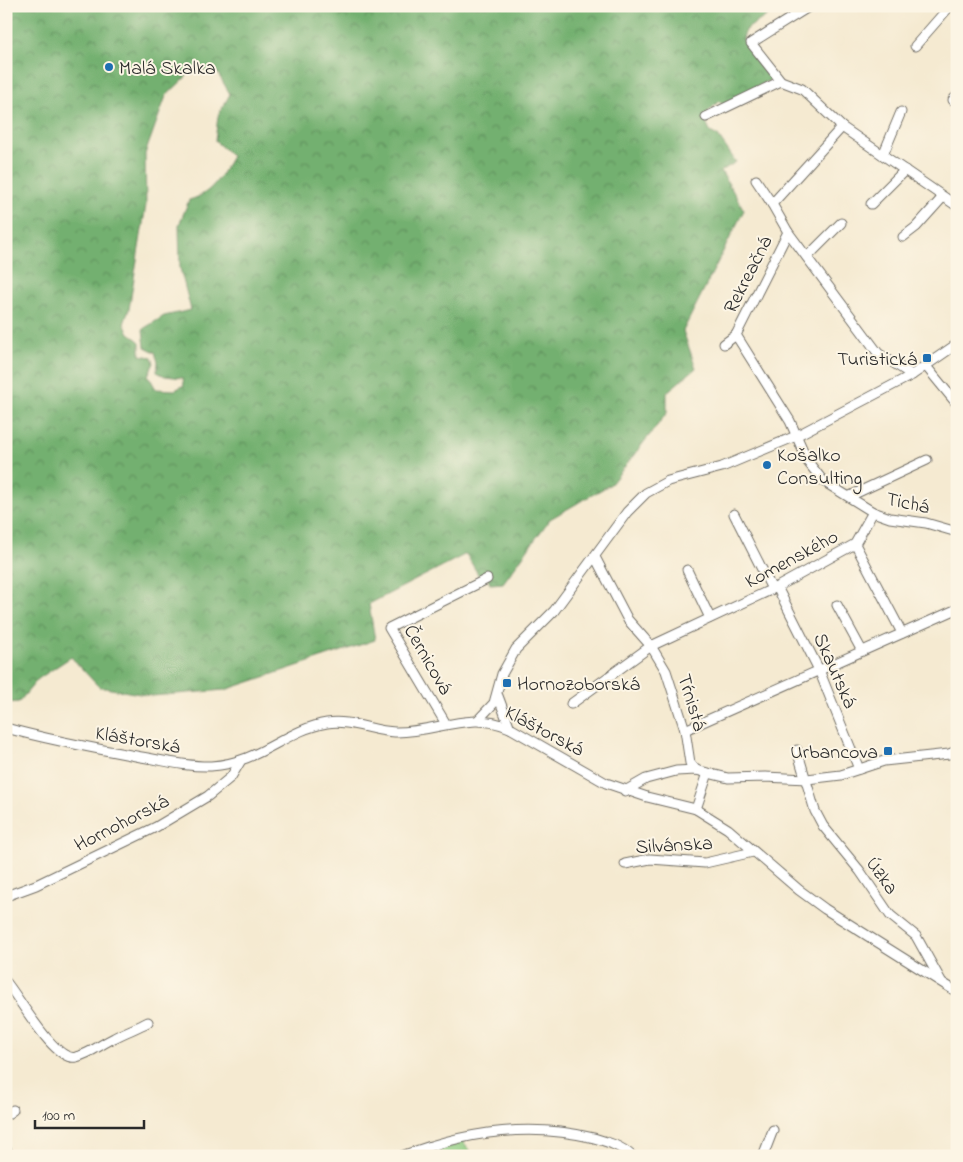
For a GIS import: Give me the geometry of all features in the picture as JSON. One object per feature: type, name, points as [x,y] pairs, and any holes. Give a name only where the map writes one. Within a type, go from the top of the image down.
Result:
[{"type":"street","points":[[791,18],[793,6]]},
{"type":"street","points":[[810,6],[752,42],[781,81],[802,89],[842,127],[957,206]]},
{"type":"street","points":[[915,46],[950,6]]},
{"type":"street","points":[[706,117],[781,81]]},
{"type":"street","points":[[883,155],[901,112]]},
{"type":"street","points":[[772,204],[842,127]]},
{"type":"street","points":[[871,204],[905,170]]},
{"type":"street","name":"Rekreačná","points":[[724,344],[736,335],[788,232],[756,180]]},
{"type":"street","points":[[903,237],[916,228],[943,197]]},
{"type":"street","points":[[807,257],[841,223]]},
{"type":"street","points":[[788,232],[878,353],[912,375]]},
{"type":"street","name":"Rekreačná","points":[[736,335],[790,421],[796,436]]},
{"type":"street","points":[[478,720],[490,709],[498,695],[502,674],[516,649],[554,611],[627,512],[646,493],[668,481],[722,467],[796,436],[912,375],[957,344]]},
{"type":"street","points":[[925,365],[957,404]]},
{"type":"street","name":"Tichá","points":[[796,436],[808,462],[823,481],[873,512],[890,518],[926,523],[957,532]]},
{"type":"street","points":[[850,496],[927,460]]},
{"type":"street","name":"Komenského","points":[[651,646],[775,588],[855,544],[873,512]]},
{"type":"street","name":"Skautská","points":[[734,514],[819,670],[860,769]]},
{"type":"street","points":[[855,544],[902,633]]},
{"type":"street","name":"Tŕnistá","points":[[595,557],[628,620],[651,646],[666,671],[685,730],[690,763],[696,770]]},
{"type":"street","points":[[687,570],[710,618]]},
{"type":"street","name":"Černicová","points":[[446,724],[389,628],[487,579]]},
{"type":"street","points":[[837,605],[862,651]]},
{"type":"street","points":[[685,730],[957,609]]},
{"type":"street","points":[[571,704],[651,646]]},
{"type":"street","points":[[498,695],[510,728]]},
{"type":"street","name":"Kláštorská","points":[[6,728],[51,740],[178,764],[212,766],[240,762],[309,728],[327,723],[346,723],[398,732],[478,720],[493,721],[510,728],[596,778],[625,791],[696,809],[728,829],[799,890],[825,909],[957,992]]},
{"type":"street","name":"Úzka","points":[[797,750],[807,778],[815,811],[823,826],[860,870],[890,915],[916,936],[942,984]]},
{"type":"street","points":[[625,791],[646,779],[676,771],[696,770],[728,778],[807,778],[841,775],[884,761],[949,754],[957,751]]},
{"type":"street","name":"Hornohorská","points":[[6,896],[36,885],[156,827],[208,796],[231,778],[240,762]]},
{"type":"street","points":[[696,809],[708,773]]},
{"type":"street","name":"Silvánska","points":[[625,864],[650,859],[705,863],[753,852]]},
{"type":"street","points":[[6,982],[57,1051],[66,1057],[74,1058],[90,1052],[112,1038],[148,1022]]},
{"type":"street","points":[[402,1156],[418,1153],[460,1137],[522,1129],[571,1132],[611,1143],[632,1156]]},
{"type":"street","points":[[763,1156],[773,1130]]},
{"type":"street","points":[[6,1149],[10,1156]]},
{"type":"green space","points":[[6,6],[782,6],[745,30],[743,39],[772,79],[724,106],[719,101],[704,116],[710,132],[718,136],[736,162],[721,171],[744,210],[683,331],[696,368],[667,392],[667,413],[611,484],[550,519],[503,583],[490,584],[486,575],[479,576],[466,554],[369,604],[375,640],[225,690],[152,696],[99,687],[71,657],[38,679],[19,702],[6,703]],"holes":[[[194,69],[217,72],[230,94],[218,116],[215,141],[232,156],[220,177],[210,189],[189,200],[179,225],[180,268],[191,310],[164,316],[143,329],[145,347],[155,352],[158,362],[157,372],[165,376],[183,378],[184,385],[175,390],[156,389],[148,375],[154,363],[152,357],[140,355],[140,342],[129,333],[124,324],[129,309],[146,205],[145,154],[166,96]]]},
{"type":"green space","points":[[462,1140],[473,1156],[419,1156]]},
{"type":"place","name":"Malá Skalka","points":[[109,67]]},
{"type":"place","name":"Turistická","points":[[927,358]]},
{"type":"place","name":"Košalko Consulting","points":[[767,465]]},
{"type":"place","name":"Hornozoborská","points":[[507,683]]},
{"type":"place","name":"Urbancova","points":[[888,751]]}]
